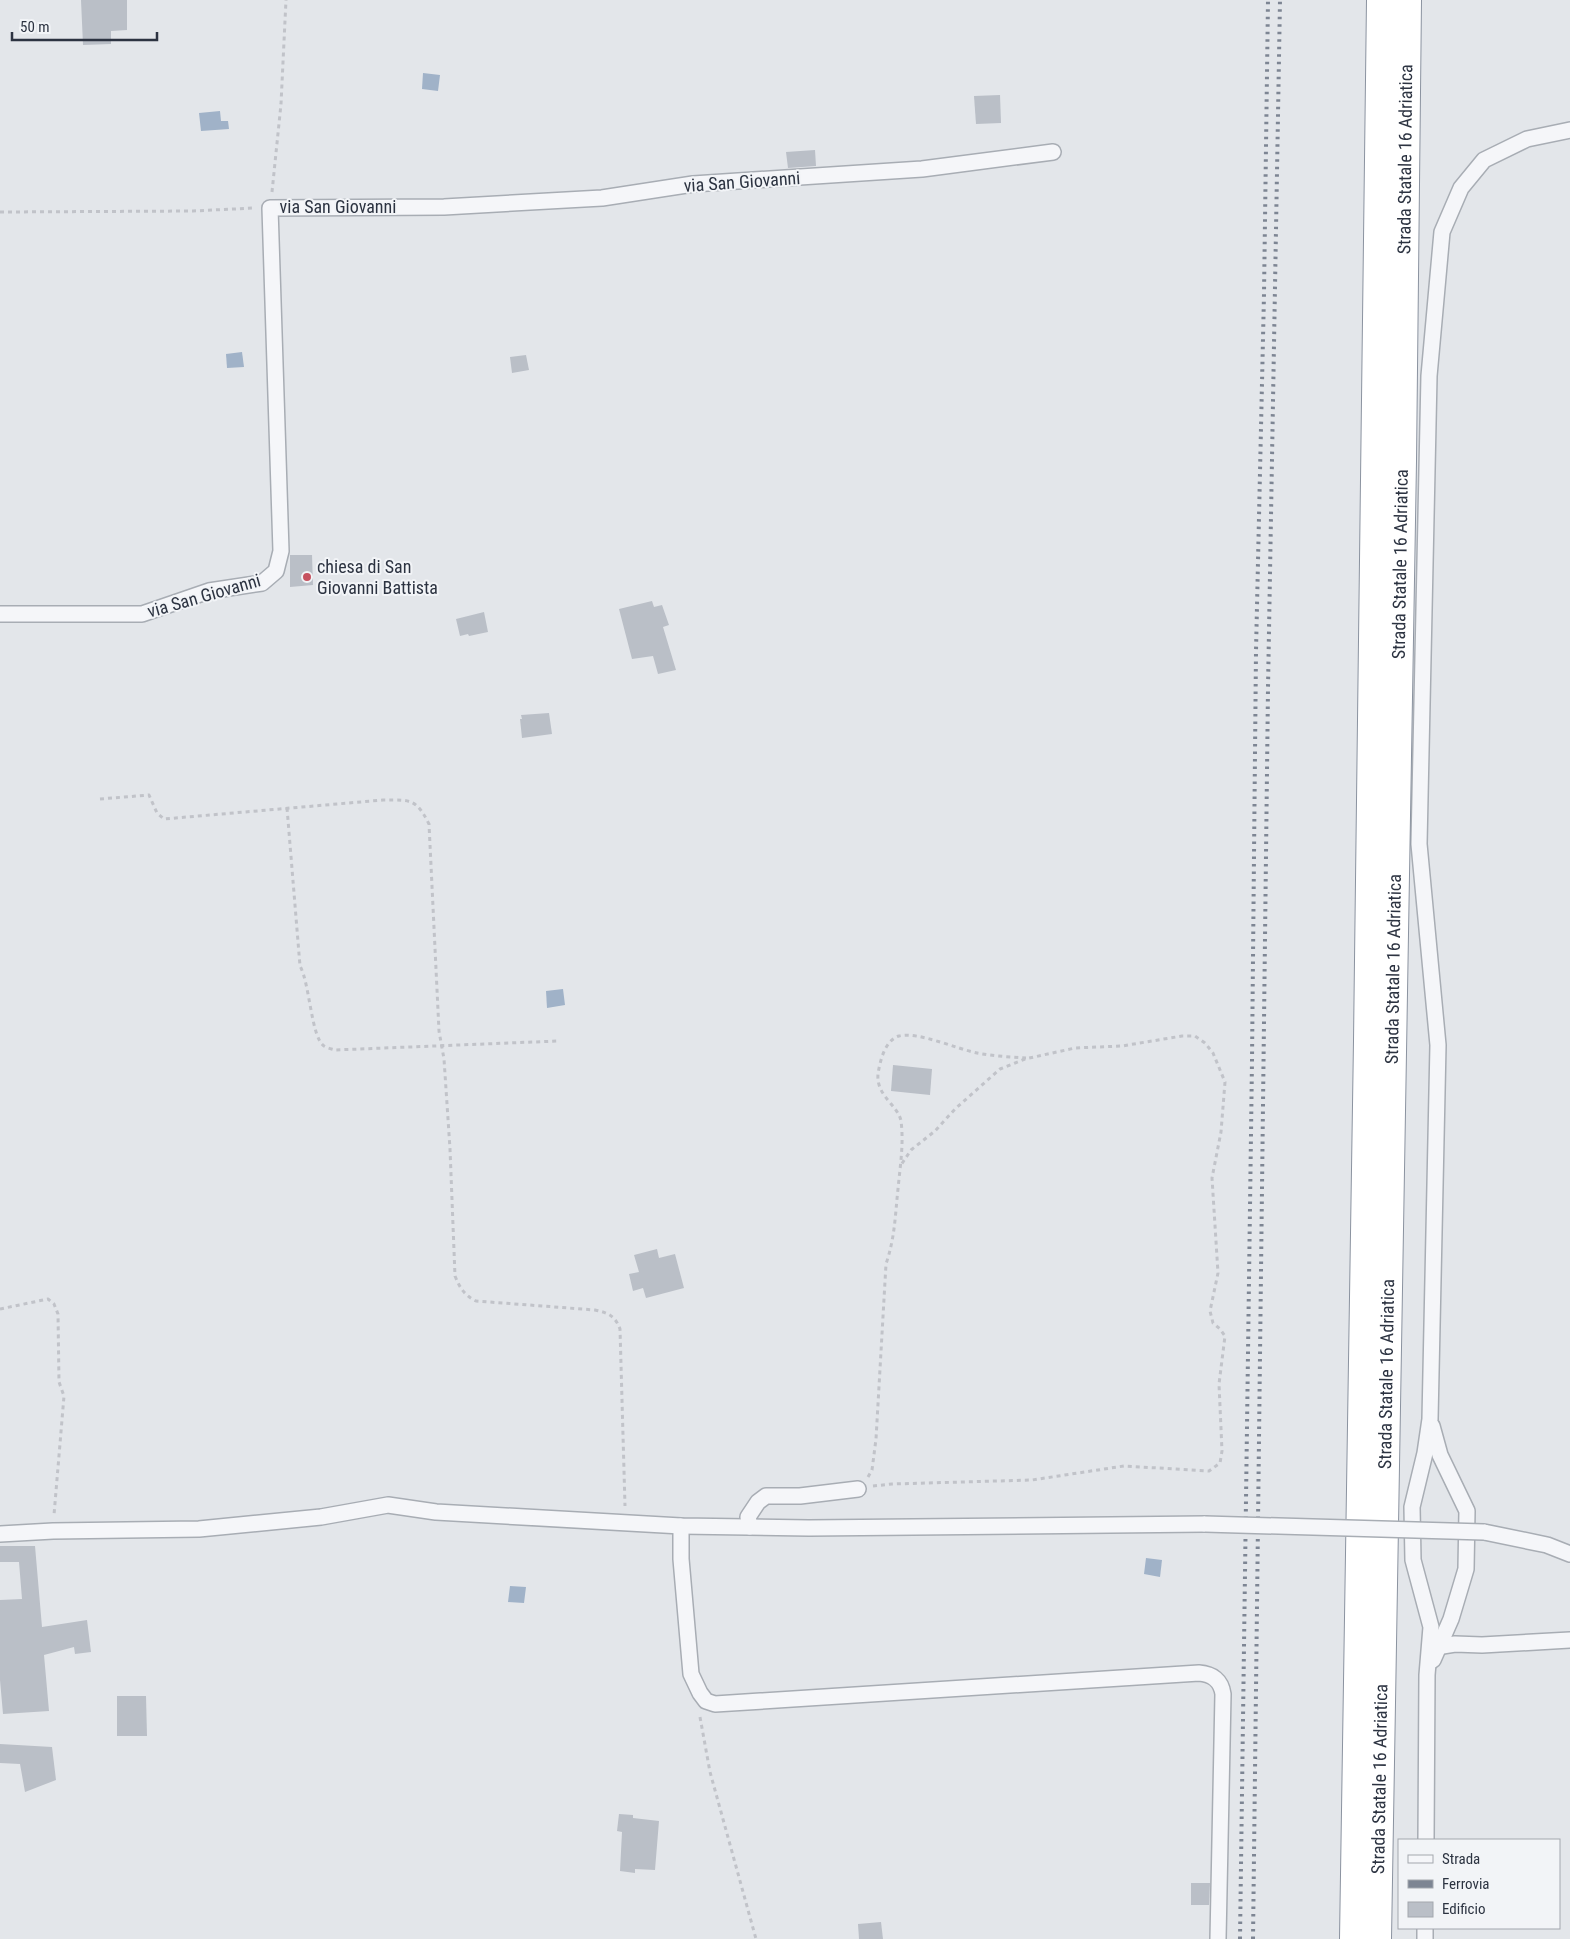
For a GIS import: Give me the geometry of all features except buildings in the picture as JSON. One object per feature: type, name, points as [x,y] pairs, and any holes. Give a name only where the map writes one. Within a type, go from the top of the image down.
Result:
[{"type":"highway","name":"Strada Statale 16 Adriatica","points":[[1354,1939],[1381,0]]},
{"type":"highway","name":"Strada Statale 16 Adriatica","points":[[1377,1939],[1407,0]]},
{"type":"highway","points":[[1404,255],[1419,137],[1422,0]]},
{"type":"street","points":[[1426,1839],[1427,1675],[1433,1648],[1431,1627],[1413,1560],[1412,1507],[1426,1453],[1430,1419],[1438,1044],[1419,844],[1429,376],[1442,232],[1461,188],[1484,160],[1527,139],[1570,130]]},
{"type":"street","name":"via San Giovanni","points":[[0,614],[142,614],[209,591],[262,583],[276,571],[282,551],[270,208],[444,207],[602,198],[693,184],[922,169],[1053,152]]},
{"type":"street","points":[[1430,1419],[1440,1456],[1467,1512],[1466,1569],[1451,1619],[1433,1648]]},
{"type":"street","points":[[750,1527],[748,1517],[758,1502],[766,1496],[800,1496],[858,1489]]},
{"type":"street","points":[[0,1534],[52,1531],[199,1529],[321,1517],[388,1505],[436,1512],[681,1526],[1205,1524],[1484,1532],[1547,1545],[1570,1554]]},
{"type":"street","points":[[681,1526],[681,1559],[691,1674],[706,1701],[715,1704],[1151,1678],[1199,1673],[1209,1674],[1215,1678],[1222,1686],[1223,1694],[1218,1939]]},
{"type":"street","points":[[1433,1648],[1455,1644],[1482,1645],[1570,1640]]},
{"type":"path","points":[[0,212],[193,211],[270,208],[276,166],[281,104],[286,0]]},
{"type":"path","points":[[100,799],[149,795],[157,813],[164,819],[384,800],[408,800],[418,804],[429,824],[438,1031],[444,1059],[455,1276],[460,1288],[467,1296],[476,1301],[595,1310],[607,1313],[616,1319],[620,1329],[626,1524]]},
{"type":"path","points":[[286,808],[300,966],[305,975],[315,1029],[318,1039],[323,1045],[335,1050],[558,1041]]},
{"type":"path","points":[[858,1489],[872,1470],[876,1438],[886,1264],[893,1243],[896,1224],[901,1165],[901,1118],[883,1096],[878,1076],[882,1055],[889,1041],[899,1036],[912,1035],[977,1053],[1030,1058]]},
{"type":"path","points":[[858,1489],[892,1484],[1032,1480],[1124,1466],[1209,1471],[1220,1463],[1222,1451],[1219,1384],[1225,1336],[1213,1323],[1210,1311],[1218,1274],[1212,1178],[1221,1132],[1225,1082],[1220,1067],[1206,1043],[1195,1036],[1182,1036],[1122,1046],[1075,1048],[1030,1058],[1000,1069],[911,1150],[901,1165]]},
{"type":"path","points":[[0,1308],[48,1299],[54,1304],[58,1314],[59,1382],[64,1396],[52,1531]]},
{"type":"path","points":[[700,1716],[710,1772],[756,1939]]},
{"type":"water","points":[[423,73],[440,75],[438,91],[422,89]]},
{"type":"water","points":[[220,111],[221,121],[228,121],[229,129],[201,131],[199,113]]},
{"type":"water","points":[[242,352],[244,367],[227,368],[226,354]]},
{"type":"water","points":[[563,989],[565,1005],[547,1008],[546,991]]},
{"type":"water","points":[[1146,1558],[1162,1560],[1160,1577],[1144,1574]]},
{"type":"water","points":[[510,1586],[526,1587],[524,1603],[508,1602]]},
{"type":"railway","points":[[1240,1939],[1256,651],[1268,0]]},
{"type":"railway","points":[[1253,1939],[1268,688],[1280,0]]},
{"type":"place","name":"chiesa di San Giovanni Battista","points":[[307,577]]}]
